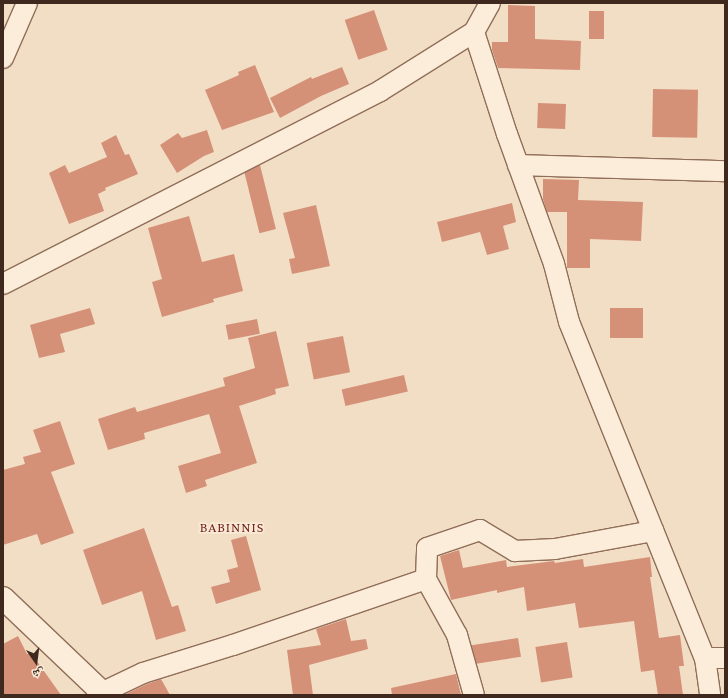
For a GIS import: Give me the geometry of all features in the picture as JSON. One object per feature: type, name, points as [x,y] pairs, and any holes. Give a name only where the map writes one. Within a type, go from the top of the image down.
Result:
[{"type":"street","points":[[3,58],[27,3]]},
{"type":"street","points":[[3,284],[380,91],[474,32],[490,3]]},
{"type":"street","points":[[474,32],[518,165],[554,264],[569,322],[705,658],[710,695]]},
{"type":"street","points":[[518,165],[725,171]]},
{"type":"street","points":[[474,695],[457,635],[426,579],[427,548],[480,530],[515,551],[555,549],[653,531]]},
{"type":"street","points":[[3,598],[102,695],[142,673],[426,579]]},
{"type":"street","points":[[705,658],[725,658]]},
{"type":"building","points":[[508,5],[535,6],[535,39],[581,41],[580,70],[498,68],[492,50],[492,42],[508,42]]},
{"type":"building","points":[[374,10],[388,50],[358,60],[345,20]]},
{"type":"building","points":[[589,11],[604,11],[604,39],[589,39]]},
{"type":"building","points":[[255,65],[274,112],[222,130],[205,90],[239,75],[238,72]]},
{"type":"building","points":[[342,67],[349,84],[321,96],[280,118],[270,98],[311,77],[312,79]]},
{"type":"building","points":[[653,89],[698,90],[697,138],[652,137]]},
{"type":"building","points":[[538,103],[566,104],[565,129],[537,128]]},
{"type":"building","points":[[207,130],[214,152],[204,156],[177,173],[160,145],[178,133],[182,138]]},
{"type":"building","points":[[116,135],[125,155],[129,154],[138,174],[105,188],[106,190],[98,194],[104,211],[69,224],[49,173],[65,165],[69,173],[107,157],[101,143]]},
{"type":"building","points":[[260,165],[276,229],[259,233],[244,169]]},
{"type":"building","points":[[543,179],[579,180],[578,200],[643,202],[641,241],[590,239],[590,268],[567,268],[567,212],[547,212],[543,199]]},
{"type":"building","points":[[512,203],[516,222],[503,226],[509,249],[487,255],[480,232],[442,242],[437,222]]},
{"type":"building","points":[[316,205],[330,266],[292,274],[289,259],[295,258],[283,213]]},
{"type":"building","points":[[189,216],[202,262],[234,254],[243,291],[213,299],[214,302],[162,317],[152,282],[162,279],[148,228]]},
{"type":"building","points":[[90,308],[95,324],[60,334],[65,352],[39,358],[30,325]]},
{"type":"building","points":[[610,308],[643,308],[643,338],[610,338]]},
{"type":"building","points":[[257,319],[260,334],[228,340],[226,325]]},
{"type":"building","points":[[276,331],[289,386],[275,389],[276,394],[239,406],[257,463],[205,480],[207,486],[186,493],[178,466],[221,453],[209,414],[144,433],[145,439],[108,450],[98,419],[135,407],[137,412],[225,386],[223,378],[255,368],[248,338]]},
{"type":"building","points":[[343,336],[350,372],[314,379],[307,343]]},
{"type":"building","points":[[404,375],[408,392],[345,406],[342,389]]},
{"type":"building","points":[[60,421],[75,464],[51,472],[74,533],[41,545],[37,534],[3,545],[3,470],[25,464],[23,457],[41,452],[33,430]]},
{"type":"building","points":[[144,528],[172,607],[178,605],[186,631],[156,640],[142,591],[102,605],[83,550]]},
{"type":"building","points":[[246,536],[261,590],[216,604],[211,587],[230,582],[227,570],[238,567],[231,540]]},
{"type":"building","points":[[459,550],[463,568],[506,560],[507,567],[583,559],[584,567],[650,557],[652,577],[650,577],[659,638],[680,635],[684,666],[679,666],[683,695],[658,695],[654,670],[641,672],[634,621],[579,628],[575,603],[527,611],[524,587],[497,593],[497,590],[451,600],[440,556]]},
{"type":"building","points":[[346,619],[351,641],[366,639],[368,649],[309,665],[313,695],[293,695],[287,650],[321,645],[316,629]]},
{"type":"building","points":[[18,636],[27,654],[30,653],[61,695],[3,695],[3,644]]},
{"type":"building","points":[[518,638],[521,657],[475,664],[472,645]]},
{"type":"building","points":[[567,642],[573,678],[541,683],[535,647]]},
{"type":"building","points":[[456,674],[461,695],[392,695],[391,688]]},
{"type":"building","points":[[161,679],[170,695],[124,695],[147,684]]},
{"type":"district","name":"BABINNIS","points":[[232,527]]}]
